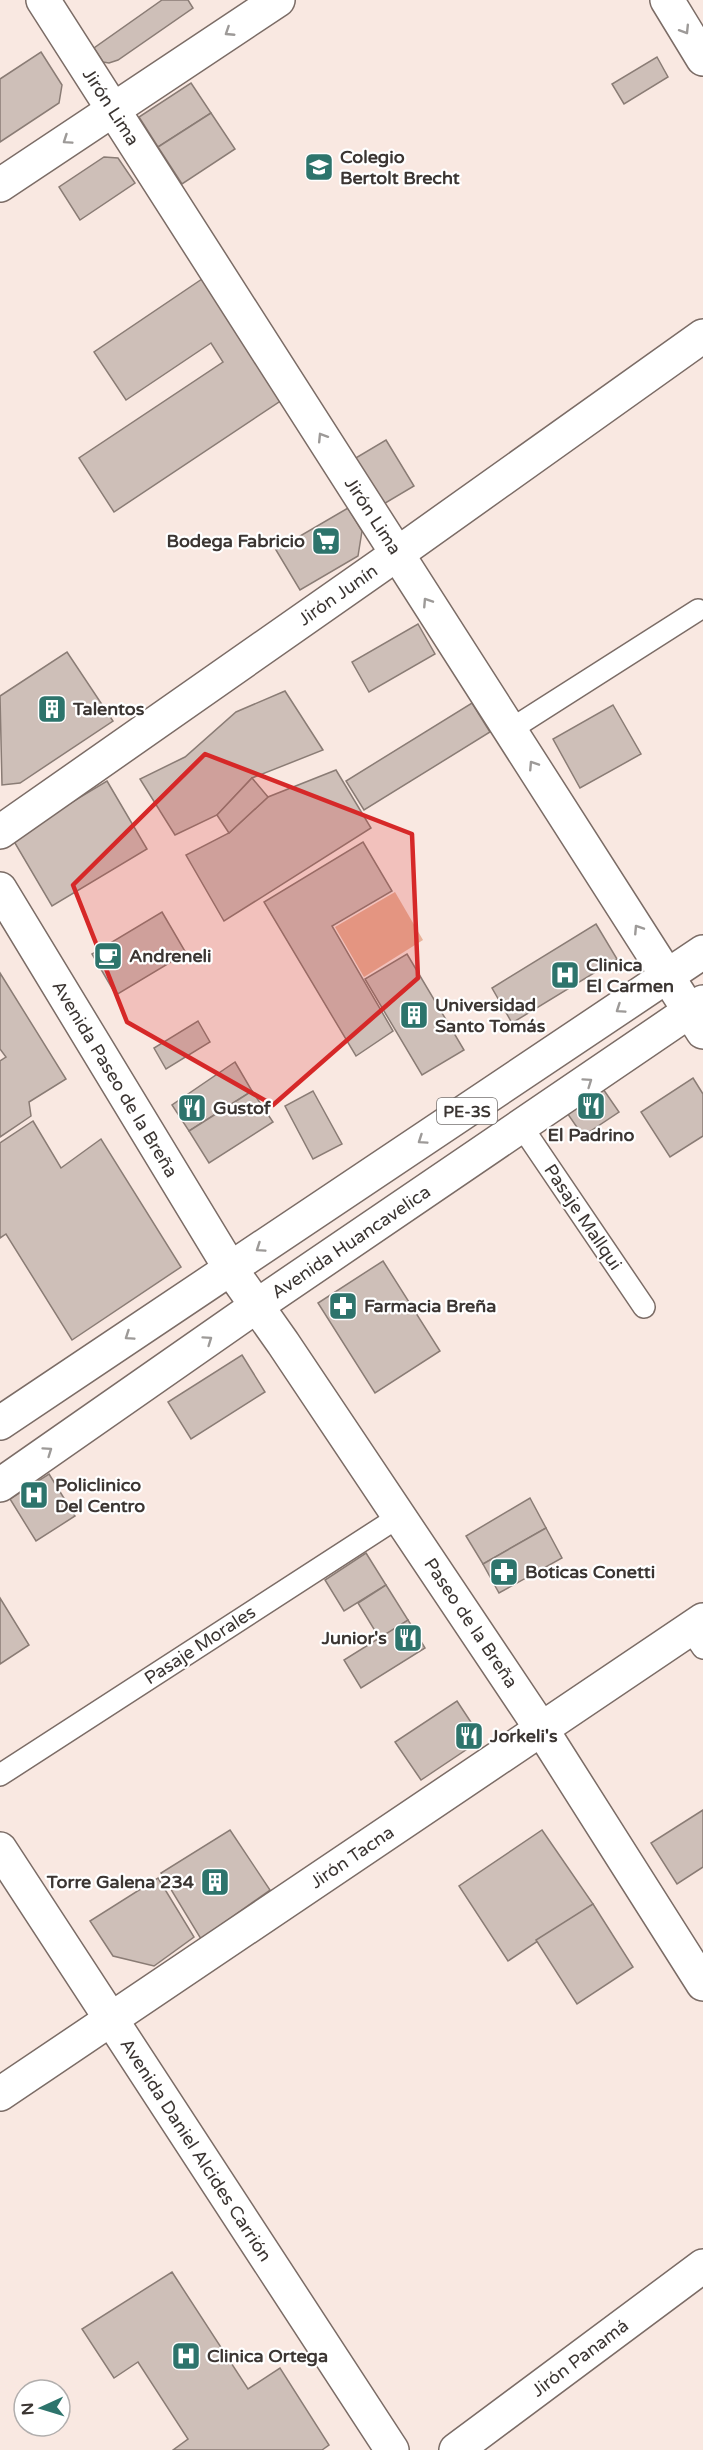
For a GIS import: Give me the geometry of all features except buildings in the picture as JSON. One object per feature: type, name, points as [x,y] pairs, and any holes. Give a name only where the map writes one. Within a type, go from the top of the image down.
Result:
[{"type":"main road","name":"Jirón Lima","points":[[43,0],[668,976],[699,1015]]},
{"type":"main road","points":[[0,185],[278,0]]},
{"type":"main road","points":[[667,0],[703,59]]},
{"type":"main road","name":"Jirón Junín","points":[[0,832],[703,336]]},
{"type":"main road","name":"Avenida Paseo de la Breña","points":[[0,890],[230,1268]]},
{"type":"main road","name":"PE-3S","points":[[0,1423],[703,952]]},
{"type":"main road","name":"Avenida Huancavelica","points":[[0,1485],[258,1305],[522,1127],[699,1015]]},
{"type":"main road","name":"Paseo de la Breña","points":[[230,1268],[258,1305],[542,1730],[703,1984]]},
{"type":"main road","name":"Jirón Tacna","points":[[0,2094],[542,1730],[699,1632]]},
{"type":"main road","name":"Avenida Daniel Alcides Carrión","points":[[4,1864],[110,2019],[392,2450]]},
{"type":"main road","name":"Jirón Panamá","points":[[456,2450],[703,2266]]},
{"type":"lane","points":[[510,730],[698,610]]},
{"type":"lane","name":"Pasaje Mallqui","points":[[522,1127],[644,1307]]},
{"type":"lane","name":"Pasaje Morales","points":[[0,1775],[400,1516]]},
{"type":"highlighted area","points":[[205,754],[412,834],[418,978],[273,1105],[127,1022],[73,885]]},
{"type":"shaded area","points":[[395,892],[423,940],[364,977],[335,927]]},
{"type":"place","name":"Colegio Bertolt Brecht","points":[[319,167]]},
{"type":"place","name":"Bodega Fabricio","points":[[326,541]]},
{"type":"place","name":"Talentos","points":[[52,709]]},
{"type":"place","name":"Andreneli","points":[[108,956]]},
{"type":"place","name":"Clinica El Carmen","points":[[565,975]]},
{"type":"place","name":"Universidad Santo Tomás","points":[[414,1015]]},
{"type":"place","name":"El Padrino","points":[[591,1106]]},
{"type":"place","name":"Gustof","points":[[192,1108]]},
{"type":"place","name":"Farmacia Breña","points":[[343,1306]]},
{"type":"place","name":"Policlinico Del Centro","points":[[34,1495]]},
{"type":"place","name":"Boticas Conetti","points":[[504,1572]]},
{"type":"place","name":"Junior's","points":[[408,1638]]},
{"type":"place","name":"Jorkeli's","points":[[469,1736]]},
{"type":"place","name":"Torre Galena 234","points":[[215,1882]]},
{"type":"place","name":"Clinica Ortega","points":[[186,2356]]}]
